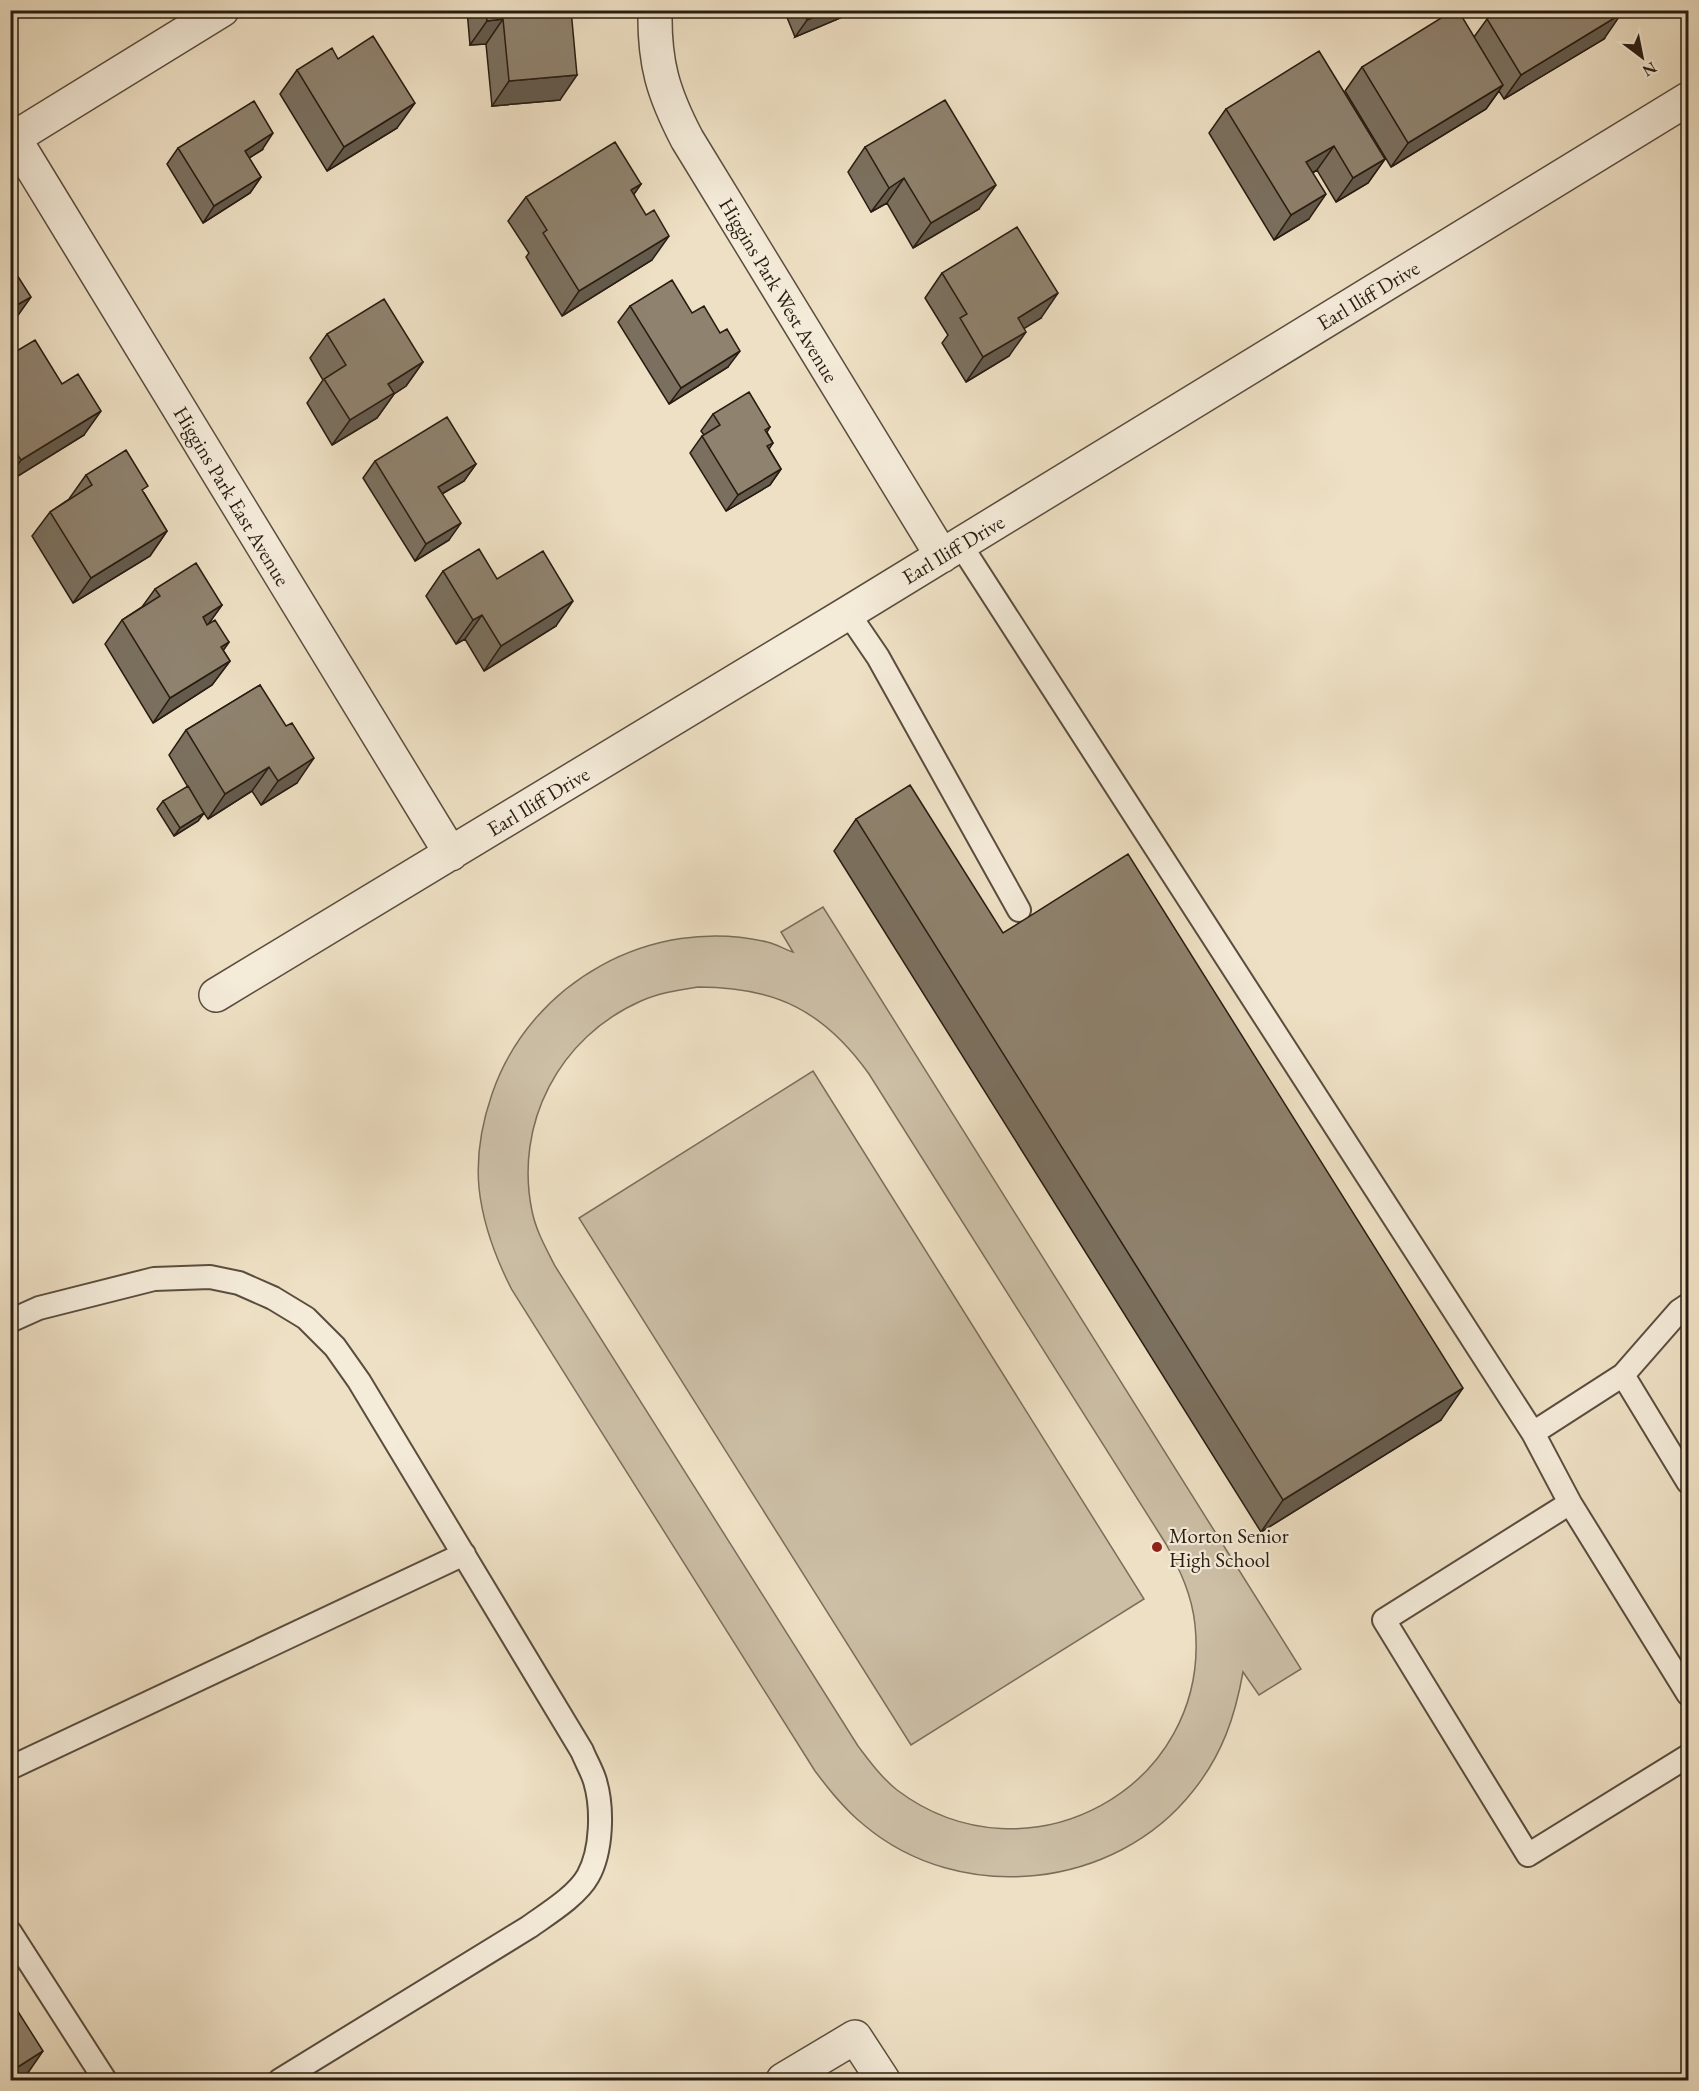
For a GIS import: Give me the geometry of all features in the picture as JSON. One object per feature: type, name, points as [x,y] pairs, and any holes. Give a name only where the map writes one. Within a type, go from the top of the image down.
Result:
[{"type":"street","name":"Higgins Park East Avenue","points":[[222,10],[14,138],[451,854]]},
{"type":"street","name":"Higgins Park West Avenue","points":[[655,10],[654,39],[659,74],[671,108],[687,139],[951,550]]},
{"type":"street","name":"Earl Iliff Drive","points":[[216,995],[848,613],[1689,99]]},
{"type":"street","points":[[783,2080],[855,2037],[883,2080]]},
{"type":"lane","points":[[951,550],[1533,1433],[1570,1503],[1689,1695]]},
{"type":"lane","points":[[848,613],[878,657],[1019,910]]},
{"type":"lane","points":[[10,1321],[39,1308],[154,1279],[210,1277],[239,1283],[273,1298],[306,1318],[335,1347],[359,1381],[582,1751],[595,1782],[600,1812],[599,1844],[588,1877],[565,1902],[529,1927],[280,2080]]},
{"type":"lane","points":[[1533,1433],[1623,1375],[1678,1311],[1689,1305]]},
{"type":"lane","points":[[1623,1375],[1689,1482]]},
{"type":"lane","points":[[1570,1503],[1384,1620],[1528,1855],[1689,1756]]},
{"type":"lane","points":[[10,1768],[464,1554]]},
{"type":"lane","points":[[10,1932],[105,2080]]},
{"type":"shaded area","points":[[823,907],[1301,1669],[1259,1695],[1243,1672],[1236,1705],[1226,1735],[1212,1764],[1193,1791],[1160,1824],[1122,1849],[1080,1867],[1035,1876],[990,1876],[945,1868],[902,1851],[864,1825],[844,1807],[815,1771],[512,1290],[500,1265],[483,1215],[478,1164],[485,1116],[492,1094],[510,1054],[535,1019],[565,990],[601,966],[639,949],[681,939],[724,936],[767,942],[793,952],[781,932]],"holes":[[[698,987],[726,988],[775,998],[796,1007],[816,1019],[852,1052],[869,1074],[1166,1544],[1181,1573],[1191,1603],[1195,1625],[1192,1683],[1174,1733],[1142,1775],[1101,1805],[1053,1824],[1001,1828],[948,1818],[897,1790],[886,1780],[858,1746],[555,1266],[536,1226],[528,1178],[530,1147],[537,1116],[549,1087],[566,1060],[587,1037],[612,1017],[641,1001]]]},
{"type":"shaded area","points":[[813,1071],[1144,1599],[911,1745],[579,1218]]},
{"type":"building","points":[[486,10],[571,10],[577,75],[509,81],[503,19],[487,21]]},
{"type":"building","points":[[803,10],[830,10],[807,20]]},
{"type":"building","points":[[1454,10],[1458,10],[1503,85],[1408,143],[1362,67]]},
{"type":"building","points":[[1500,10],[1619,10],[1621,14],[1521,75],[1487,19]]},
{"type":"building","points":[[373,36],[415,103],[344,147],[297,70],[332,48],[338,59]]},
{"type":"building","points":[[1319,51],[1385,159],[1353,178],[1334,146],[1306,162],[1326,194],[1291,215],[1226,109]]},
{"type":"building","points":[[945,100],[996,185],[931,223],[904,178],[889,188],[865,147]]},
{"type":"building","points":[[254,101],[273,133],[245,151],[261,177],[214,206],[178,148]]},
{"type":"building","points":[[615,142],[641,184],[631,190],[646,215],[654,210],[669,236],[579,291],[543,233],[547,230],[526,197]]},
{"type":"building","points":[[1017,227],[1058,293],[1018,318],[1026,332],[983,357],[960,318],[967,314],[942,273]]},
{"type":"building","points":[[10,264],[31,297],[10,309]]},
{"type":"building","points":[[672,280],[692,313],[704,306],[720,333],[727,329],[740,351],[681,388],[630,306]]},
{"type":"building","points":[[384,299],[423,362],[388,384],[394,393],[350,420],[324,379],[346,365],[327,334]]},
{"type":"building","points":[[35,340],[62,384],[78,374],[101,411],[21,460],[10,444],[10,355]]},
{"type":"building","points":[[749,392],[770,427],[765,430],[773,443],[767,446],[781,469],[738,495],[702,436],[720,425],[713,414]]},
{"type":"building","points":[[447,417],[476,464],[438,487],[461,523],[426,544],[375,461]]},
{"type":"building","points":[[126,450],[148,486],[142,490],[167,531],[91,578],[50,512],[92,485],[86,475]]},
{"type":"building","points":[[479,549],[497,579],[543,551],[573,601],[501,646],[482,615],[473,620],[443,571]]},
{"type":"building","points":[[196,563],[222,605],[203,617],[207,625],[215,620],[229,642],[221,647],[230,661],[170,698],[122,620],[160,596],[155,589]]},
{"type":"building","points":[[260,685],[286,726],[292,723],[314,758],[278,781],[269,767],[225,794],[186,730]]},
{"type":"building","points":[[910,785],[1003,933],[1128,854],[1463,1388],[1283,1500],[856,819]]},
{"type":"building","points":[[188,786],[204,813],[180,828],[163,801]]},
{"type":"building","points":[[10,1999],[43,2051],[10,2072]]},
{"type":"place","name":"Morton Senior High School","points":[[1157,1547]]}]
